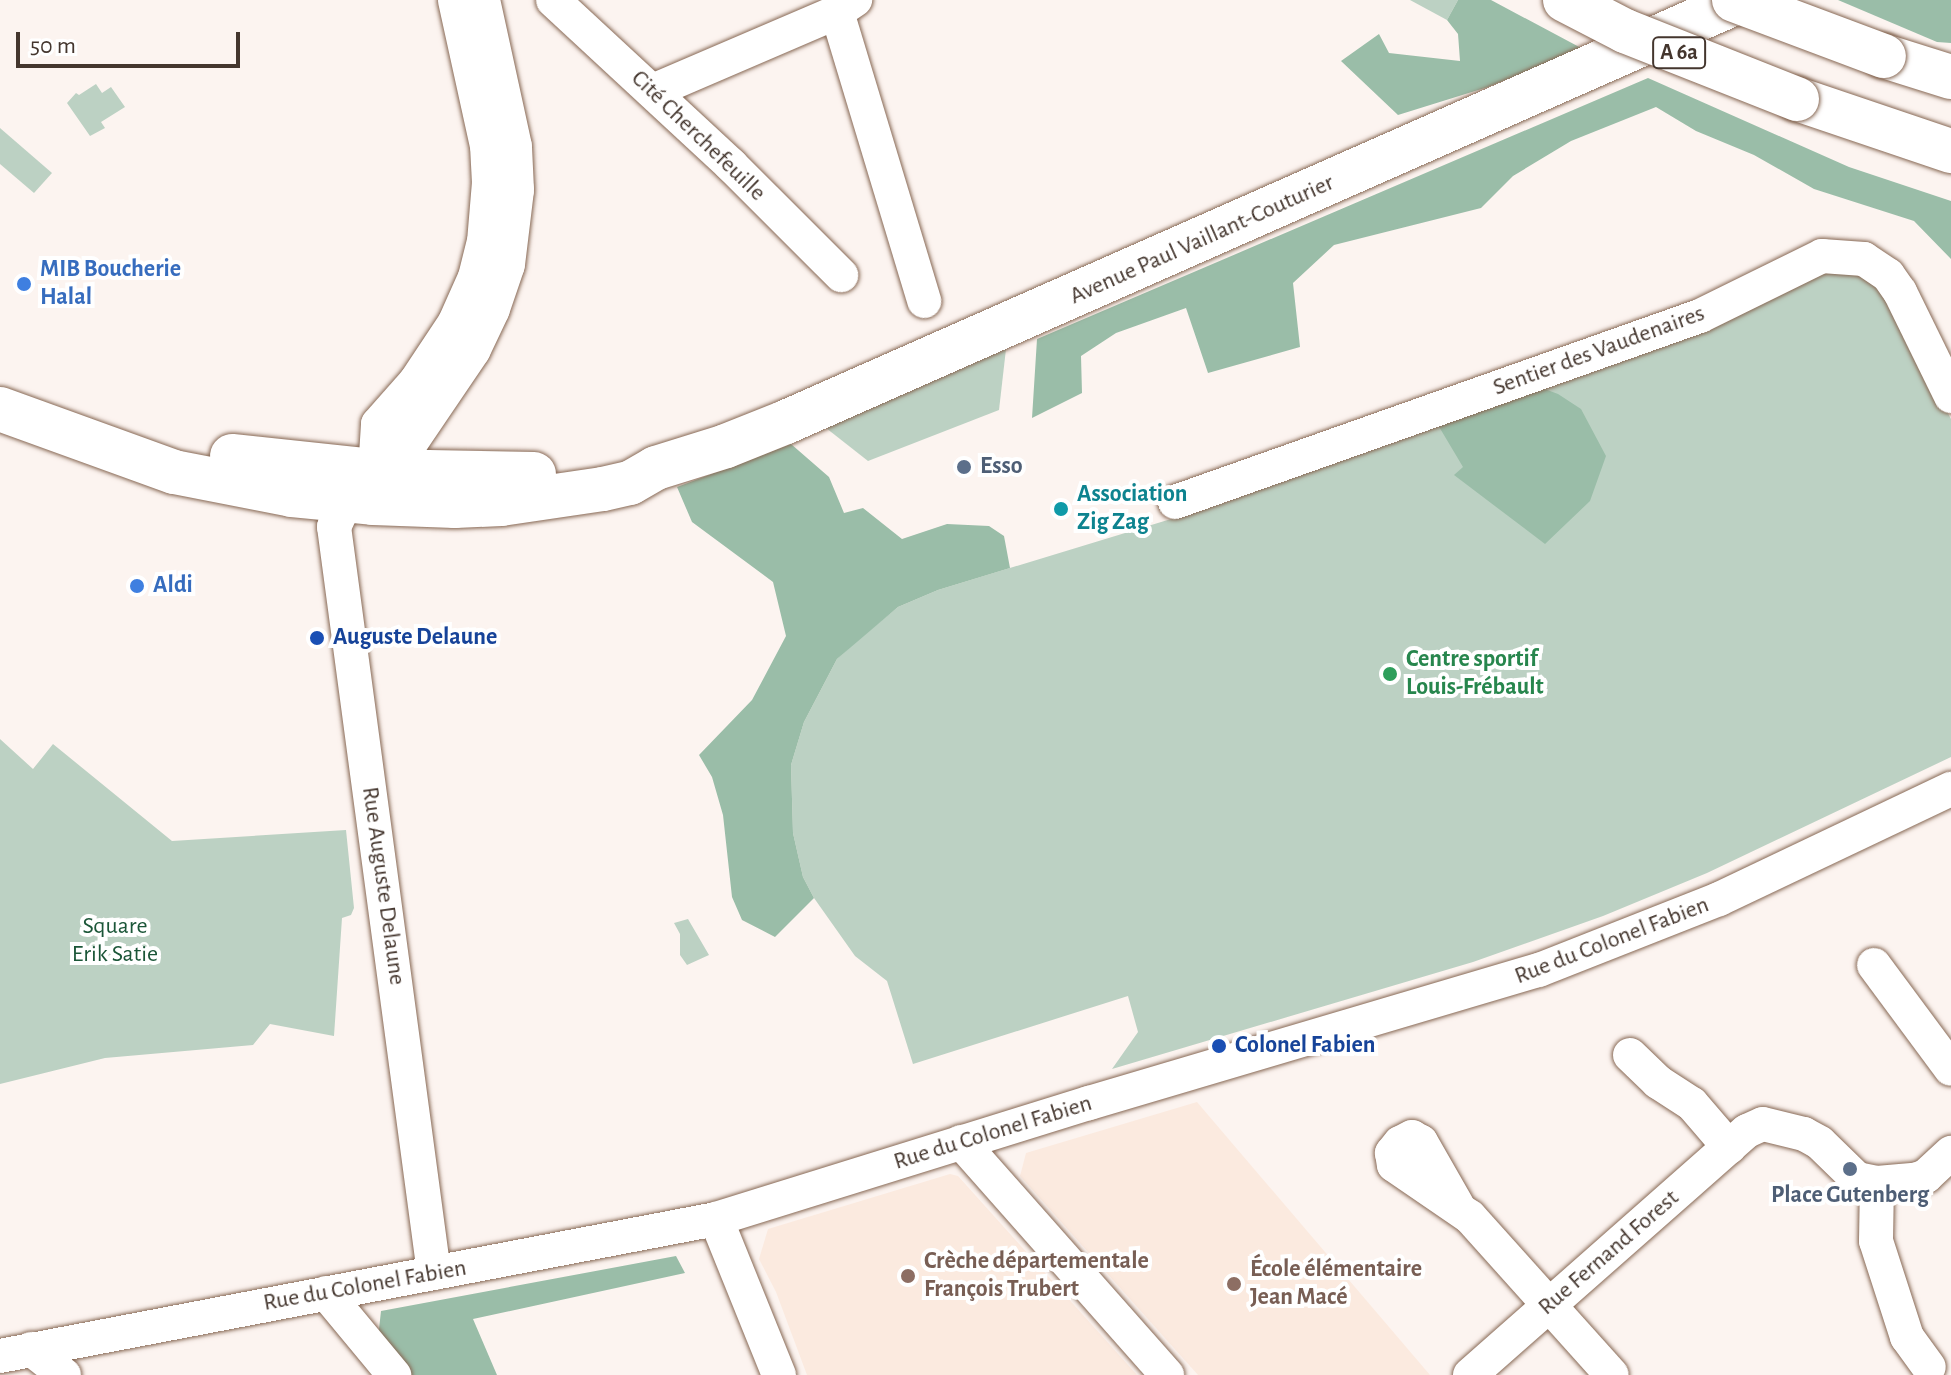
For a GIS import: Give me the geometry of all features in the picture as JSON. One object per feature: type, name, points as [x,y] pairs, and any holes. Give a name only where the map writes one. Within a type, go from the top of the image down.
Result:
[{"type":"main road","points":[[361,486],[400,450],[469,348],[493,297],[503,264],[512,190],[510,147],[478,0]]},
{"type":"main road","name":"A 6a","points":[[1565,0],[1625,31],[1797,99],[1951,151]]},
{"type":"main road","points":[[1734,0],[1884,56],[1951,77]]},
{"type":"main road","name":"Avenue Paul Vaillant-Couturier","points":[[0,409],[174,472],[292,495],[497,475],[656,468],[726,446],[786,422],[1742,0]]},
{"type":"main road","name":"Avenue Paul Vaillant-Couturier","points":[[0,382],[87,419],[149,440],[259,461],[361,486]]},
{"type":"street","name":"Rue Auguste Delaune","points":[[434,1273],[334,539],[337,515],[361,486],[378,424],[416,381],[455,322],[475,277],[484,242],[489,183],[487,146],[455,0]]},
{"type":"street","name":"Cité Cherchefeuille","points":[[553,0],[653,91],[841,275]]},
{"type":"street","points":[[653,91],[846,6],[924,301]]},
{"type":"street","name":"Sentier des Vaudenaires","points":[[1175,502],[1700,316],[1822,256],[1864,259],[1888,275],[1900,292],[1951,396]]},
{"type":"street","name":"Rue du Colonel Fabien","points":[[15,1353],[716,1219],[961,1142],[1481,990],[1719,899],[1951,789]]},
{"type":"street","points":[[1874,965],[1951,1069]]},
{"type":"street","points":[[1630,1055],[1658,1082],[1738,1139],[1763,1124],[1804,1134],[1820,1143],[1857,1179],[1900,1183],[1926,1176],[1951,1153]]},
{"type":"street","name":"Rue Fernand Forest","points":[[1470,1375],[1738,1139]]},
{"type":"street","points":[[961,1142],[1167,1375]]},
{"type":"street","points":[[1877,1183],[1876,1241],[1907,1337],[1929,1367]]},
{"type":"street","points":[[1457,1205],[1612,1375]]},
{"type":"street","points":[[716,1219],[779,1375]]},
{"type":"street","points":[[326,1293],[394,1375]]},
{"type":"street","points":[[15,1353],[64,1375]]},
{"type":"shaded area","name":"École élémentaire Jean Macé","points":[[1197,1102],[1430,1375],[1198,1375],[1020,1176],[1026,1153]]},
{"type":"shaded area","name":"Crèche départementale François Trubert","points":[[950,1174],[958,1176],[1137,1375],[807,1375],[776,1292],[759,1259],[768,1229]]},
{"type":"green space","points":[[1410,0],[1458,0],[1447,20]]},
{"type":"green space","points":[[1458,0],[1491,0],[1583,49],[1488,87],[1398,115],[1341,61],[1379,34],[1389,53],[1460,61],[1458,34],[1447,20]]},
{"type":"green space","points":[[1838,0],[1951,0],[1951,43],[1937,42]]},
{"type":"green space","points":[[1648,78],[1849,167],[1951,201],[1951,259],[1914,221],[1814,189],[1754,155],[1696,131],[1656,107],[1571,141],[1513,176],[1481,208],[1334,245],[1293,283],[1300,347],[1208,373],[1186,308],[1116,333],[1081,356],[1082,393],[1032,418],[1037,339]]},
{"type":"green space","points":[[96,84],[102,93],[111,87],[125,107],[101,122],[105,128],[90,136],[67,103],[76,93],[79,95]]},
{"type":"green space","points":[[0,128],[52,173],[34,193],[0,164]]},
{"type":"green space","name":"Centre sportif Louis-Frébault","points":[[1839,269],[1869,280],[1884,292],[1951,419],[1951,757],[1707,873],[1603,916],[1473,962],[1112,1069],[1138,1032],[1128,996],[913,1064],[887,981],[855,956],[814,898],[803,877],[793,833],[791,765],[804,722],[837,659],[859,639],[898,607],[938,590],[1230,501],[1228,492],[1815,270]]},
{"type":"green space","points":[[1006,349],[999,410],[868,461],[826,428]]},
{"type":"green space","points":[[1534,385],[1558,394],[1581,409],[1606,456],[1590,501],[1545,544],[1454,475],[1463,467],[1435,420]]},
{"type":"green space","points":[[791,444],[829,477],[844,513],[863,508],[902,539],[947,524],[989,526],[1004,536],[1010,568],[938,590],[898,607],[837,659],[804,722],[791,765],[793,833],[803,877],[814,898],[775,937],[742,920],[732,897],[723,815],[712,777],[699,755],[752,700],[786,636],[773,582],[692,522],[677,487]]},
{"type":"green space","name":"Square Erik Satie","points":[[0,739],[33,769],[53,744],[172,841],[346,830],[354,908],[351,915],[342,918],[334,1036],[270,1024],[253,1045],[105,1058],[0,1084]]},
{"type":"green space","points":[[688,919],[709,955],[687,965],[680,955],[680,934],[674,923]]},
{"type":"green space","points":[[676,1256],[685,1273],[473,1319],[497,1375],[409,1375],[378,1338],[381,1311]]},
{"type":"place","name":"MIB Boucherie Halal","points":[[24,284]]},
{"type":"place","name":"Esso","points":[[964,467]]},
{"type":"place","name":"Association Zig Zag","points":[[1061,509]]},
{"type":"place","name":"Aldi","points":[[137,586]]},
{"type":"place","name":"Auguste Delaune","points":[[317,638]]},
{"type":"place","name":"Centre sportif Louis-Frébault","points":[[1390,674]]},
{"type":"place","name":"Colonel Fabien","points":[[1219,1046]]},
{"type":"place","name":"Place Gutenberg","points":[[1850,1169]]},
{"type":"place","name":"Crèche départementale François Trubert","points":[[908,1276]]},
{"type":"place","name":"École élémentaire Jean Macé","points":[[1234,1284]]}]
